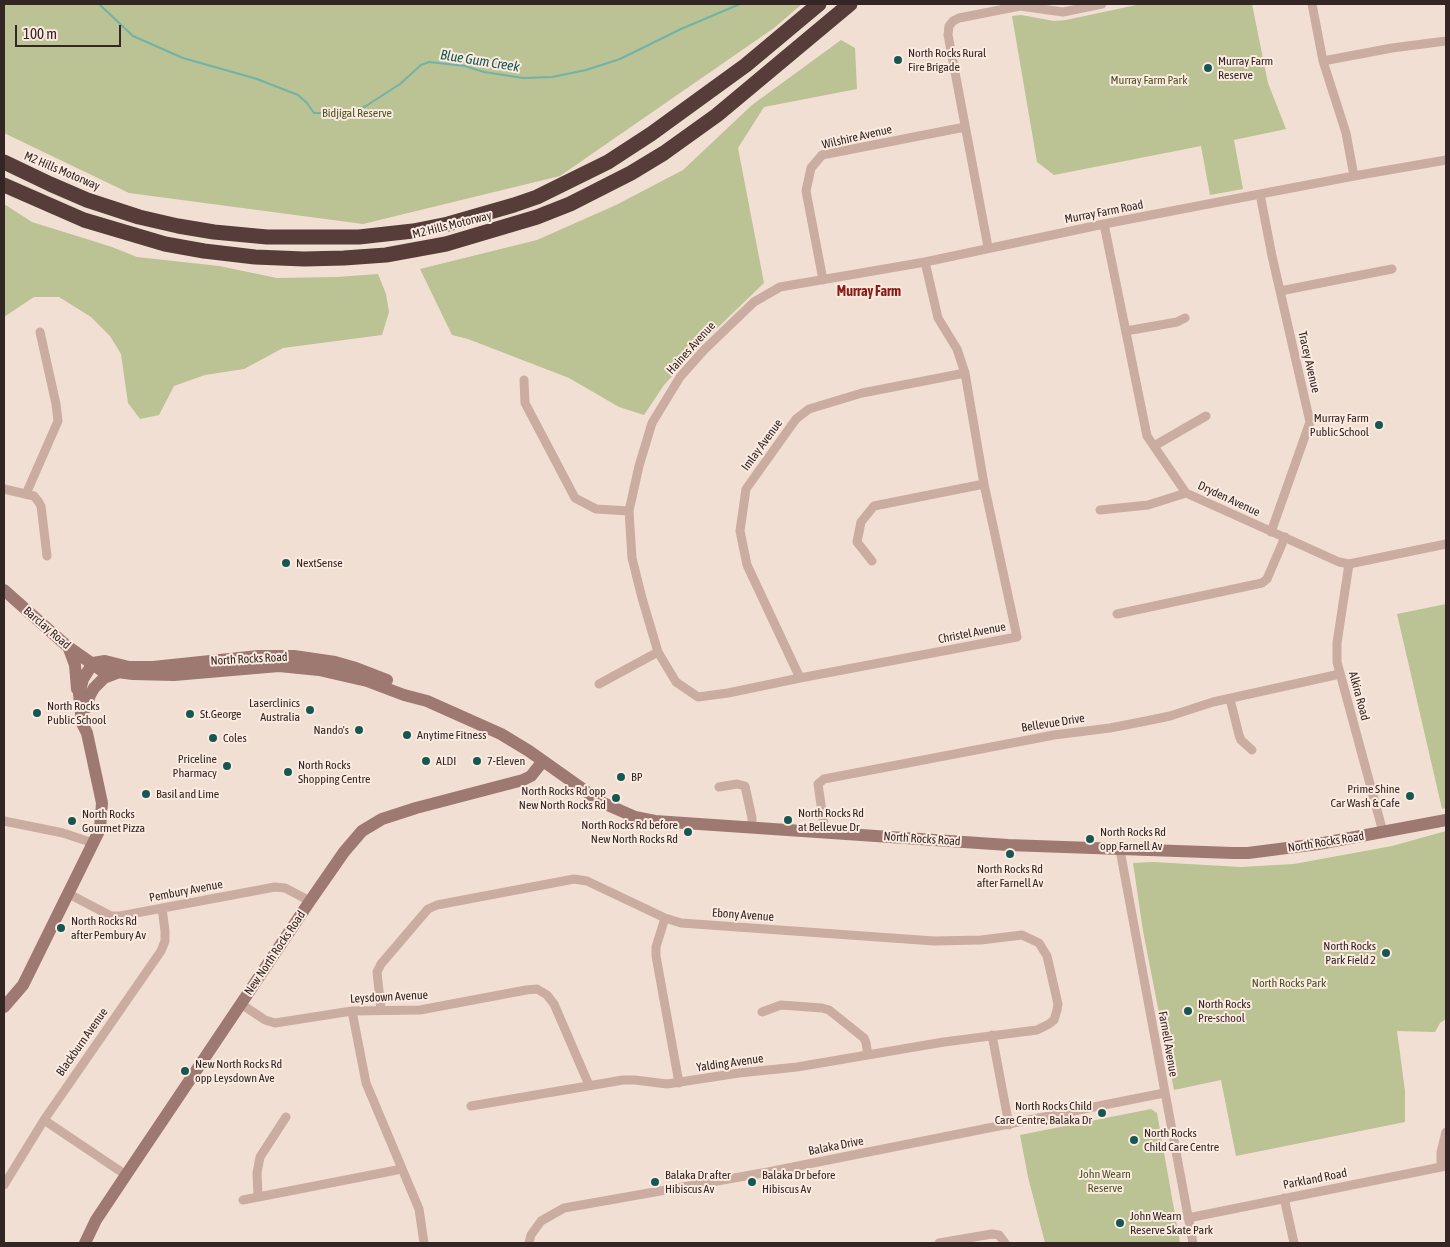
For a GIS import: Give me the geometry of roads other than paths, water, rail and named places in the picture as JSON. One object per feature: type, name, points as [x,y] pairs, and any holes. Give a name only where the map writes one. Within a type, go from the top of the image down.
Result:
[{"type":"highway","name":"M2 Hills Motorway","points":[[4,162],[87,200],[146,218],[214,232],[267,237],[359,237],[430,227],[496,211],[537,196],[608,162],[644,139],[746,65],[819,4]]},
{"type":"highway","name":"M2 Hills Motorway","points":[[4,185],[84,220],[124,233],[194,249],[255,257],[304,259],[386,254],[446,244],[502,229],[545,214],[631,173],[693,133],[847,7]]},
{"type":"main road","name":"Barclay Road","points":[[4,590],[67,646],[93,663]]},
{"type":"main road","points":[[4,1007],[23,984],[100,829],[102,812],[87,733],[82,723],[75,665],[67,646]]},
{"type":"main road","name":"North Rocks Road","points":[[93,663],[105,661],[129,666],[152,667],[258,656],[309,658],[335,662],[370,673],[406,688],[427,702]]},
{"type":"main road","points":[[78,694],[83,678],[93,663]]},
{"type":"main road","points":[[87,733],[89,724],[86,696],[93,663]]},
{"type":"main road","name":"North Rocks Road","points":[[93,663],[102,670],[117,673],[174,675],[263,667],[307,668],[367,682],[427,702],[501,734],[543,761],[588,794],[621,812],[655,821],[974,843],[1120,850],[1248,853],[1318,844],[1446,820]]},
{"type":"main road","points":[[86,708],[94,688],[104,678],[117,673]]},
{"type":"main road","name":"New North Rocks Road","points":[[85,1243],[96,1220],[126,1175],[310,901],[362,830],[372,824],[416,808],[523,780],[531,776],[543,761]]},
{"type":"street","points":[[988,248],[948,35],[949,26],[959,18],[1020,6],[1033,6],[1063,12],[1102,4]]},
{"type":"street","points":[[1312,4],[1323,61],[1346,133],[1354,176]]},
{"type":"street","points":[[1323,61],[1392,48],[1446,41]]},
{"type":"street","name":"Wilshire Avenue","points":[[823,280],[806,191],[812,168],[822,156],[965,127]]},
{"type":"street","name":"Murray Farm Road","points":[[988,248],[1260,194],[1446,160]]},
{"type":"street","name":"Tracey Avenue","points":[[1260,194],[1263,217],[1310,422],[1271,532]]},
{"type":"street","name":"Dryden Avenue","points":[[1104,224],[1147,436],[1186,493],[1339,562],[1349,564]]},
{"type":"street","name":"Haines Avenue","points":[[658,652],[632,558],[629,511],[638,466],[652,423],[680,377],[704,350],[754,302],[780,287],[925,262],[988,248]]},
{"type":"street","name":"Christel Avenue","points":[[658,652],[676,682],[698,697],[728,693],[1017,637],[984,484],[965,373],[957,349],[938,318],[925,262]]},
{"type":"street","points":[[1280,292],[1392,269]]},
{"type":"street","points":[[1126,331],[1176,322],[1185,318]]},
{"type":"street","points":[[26,494],[58,421],[40,332]]},
{"type":"street","name":"Imlay Avenue","points":[[800,678],[747,565],[740,532],[746,489],[796,419],[810,409],[862,393],[965,373]]},
{"type":"street","points":[[524,380],[524,404],[575,498],[596,509],[629,511]]},
{"type":"street","points":[[1154,446],[1206,416]]},
{"type":"street","points":[[872,561],[857,542],[861,522],[874,506],[984,484]]},
{"type":"street","points":[[4,490],[34,496],[41,506],[47,556]]},
{"type":"street","points":[[1100,510],[1148,505],[1186,493]]},
{"type":"street","points":[[1117,614],[1262,583],[1267,579],[1285,537]]},
{"type":"street","points":[[1349,564],[1446,544]]},
{"type":"street","name":"Alkira Road","points":[[1349,564],[1337,643],[1337,662],[1383,832]]},
{"type":"street","points":[[599,684],[658,652]]},
{"type":"street","name":"Bellevue Drive","points":[[825,832],[818,788],[818,784],[824,780],[1054,735],[1110,728],[1146,721],[1230,699],[1340,674]]},
{"type":"street","points":[[1230,699],[1239,735],[1252,750]]},
{"type":"street","points":[[719,787],[737,784],[745,786],[752,818],[752,827]]},
{"type":"street","points":[[4,821],[63,832],[93,843]]},
{"type":"street","name":"Farnell Avenue","points":[[1120,850],[1193,1243]]},
{"type":"street","name":"Ebony Avenue","points":[[381,1010],[377,972],[381,964],[428,909],[437,905],[581,879],[665,918],[681,923],[934,941],[981,940],[1022,935],[1034,939],[1043,946],[1047,956],[1058,1004],[1056,1015],[1049,1024],[1037,1030],[992,1035]]},
{"type":"street","name":"Pembury Avenue","points":[[68,894],[111,916],[120,916],[275,887],[285,888],[310,901]]},
{"type":"street","name":"Blackburn Avenue","points":[[4,1185],[44,1120],[161,951],[165,930],[162,908]]},
{"type":"street","points":[[665,918],[656,947],[656,956],[679,1083]]},
{"type":"street","name":"Leysdown Avenue","points":[[241,1004],[265,1020],[275,1023],[352,1011],[420,1010],[543,987],[554,1004],[590,1085]]},
{"type":"street","points":[[762,1012],[781,1005],[829,1010],[864,1038],[868,1055]]},
{"type":"street","points":[[352,1011],[366,1083],[419,1209],[424,1243]]},
{"type":"street","points":[[992,1035],[1009,1125]]},
{"type":"street","name":"Yalding Avenue","points":[[471,1106],[630,1079],[668,1084],[739,1072],[797,1067],[992,1035]]},
{"type":"street","name":"Balaka Drive","points":[[529,1243],[531,1235],[541,1221],[564,1208],[768,1172],[1164,1093]]},
{"type":"street","points":[[258,1196],[257,1173],[260,1157],[286,1116]]},
{"type":"street","points":[[44,1120],[126,1175]]},
{"type":"street","points":[[1443,1166],[1441,1152],[1446,1132]]},
{"type":"street","name":"Parkland Road","points":[[1188,1218],[1443,1166]]},
{"type":"street","points":[[243,1200],[402,1168]]},
{"type":"street","points":[[1284,1198],[1294,1243]]},
{"type":"street","points":[[939,1243],[992,1234],[999,1235],[1005,1243]]},
{"type":"waterway","name":"Blue Gum Creek","points":[[99,4],[133,36],[183,58],[257,79],[298,95],[314,113],[356,110],[366,106],[400,84],[421,65],[429,62],[465,66],[484,72],[523,78],[552,77],[586,70],[620,59],[681,29],[740,4]]},
{"type":"place","name":"North Rocks Rural Fire Brigade","points":[[898,60]]},
{"type":"place","name":"Murray Farm Reserve","points":[[1208,68]]},
{"type":"place","name":"Murray Farm Public School","points":[[1379,425]]},
{"type":"place","name":"NextSense","points":[[286,563]]},
{"type":"place","name":"Laserclinics Australia","points":[[310,710]]},
{"type":"place","name":"North Rocks Public School","points":[[37,713]]},
{"type":"place","name":"St.George","points":[[190,714]]},
{"type":"place","name":"Nando's","points":[[359,730]]},
{"type":"place","name":"Anytime Fitness","points":[[407,735]]},
{"type":"place","name":"Coles","points":[[213,738]]},
{"type":"place","name":"ALDI","points":[[426,761]]},
{"type":"place","name":"7-Eleven","points":[[477,761]]},
{"type":"place","name":"Priceline Pharmacy","points":[[227,766]]},
{"type":"place","name":"North Rocks Shopping Centre","points":[[288,772]]},
{"type":"place","name":"BP","points":[[621,777]]},
{"type":"place","name":"Basil and Lime","points":[[146,794]]},
{"type":"place","name":"Prime Shine Car Wash & Cafe","points":[[1410,796]]},
{"type":"place","name":"North Rocks Rd opp New North Rocks Rd","points":[[616,798]]},
{"type":"place","name":"North Rocks Rd at Bellevue Dr","points":[[788,820]]},
{"type":"place","name":"North Rocks Gourmet Pizza","points":[[72,821]]},
{"type":"place","name":"North Rocks Rd before New North Rocks Rd","points":[[688,832]]},
{"type":"place","name":"North Rocks Rd opp Farnell Av","points":[[1090,839]]},
{"type":"place","name":"North Rocks Rd after Farnell Av","points":[[1010,854]]},
{"type":"place","name":"North Rocks Rd after Pembury Av","points":[[61,928]]},
{"type":"place","name":"North Rocks Park Field 2","points":[[1386,953]]},
{"type":"place","name":"North Rocks Pre-school","points":[[1188,1011]]},
{"type":"place","name":"New North Rocks Rd opp Leysdown Ave","points":[[185,1071]]},
{"type":"place","name":"North Rocks Child Care Centre, Balaka Dr","points":[[1102,1113]]},
{"type":"place","name":"North Rocks Child Care Centre","points":[[1134,1140]]},
{"type":"place","name":"Balaka Dr after Hibiscus Av","points":[[655,1182]]},
{"type":"place","name":"Balaka Dr before Hibiscus Av","points":[[752,1182]]},
{"type":"place","name":"John Wearn Reserve Skate Park","points":[[1120,1223]]},
{"type":"district","name":"Murray Farm","points":[[869,292]]},
{"type":"park label","name":"Murray Farm Park","points":[[1149,80]]},
{"type":"park label","name":"Bidjigal Reserve","points":[[357,113]]},
{"type":"park label","name":"North Rocks Park","points":[[1289,983]]},
{"type":"park label","name":"John Wearn Reserve","points":[[1105,1181]]}]
